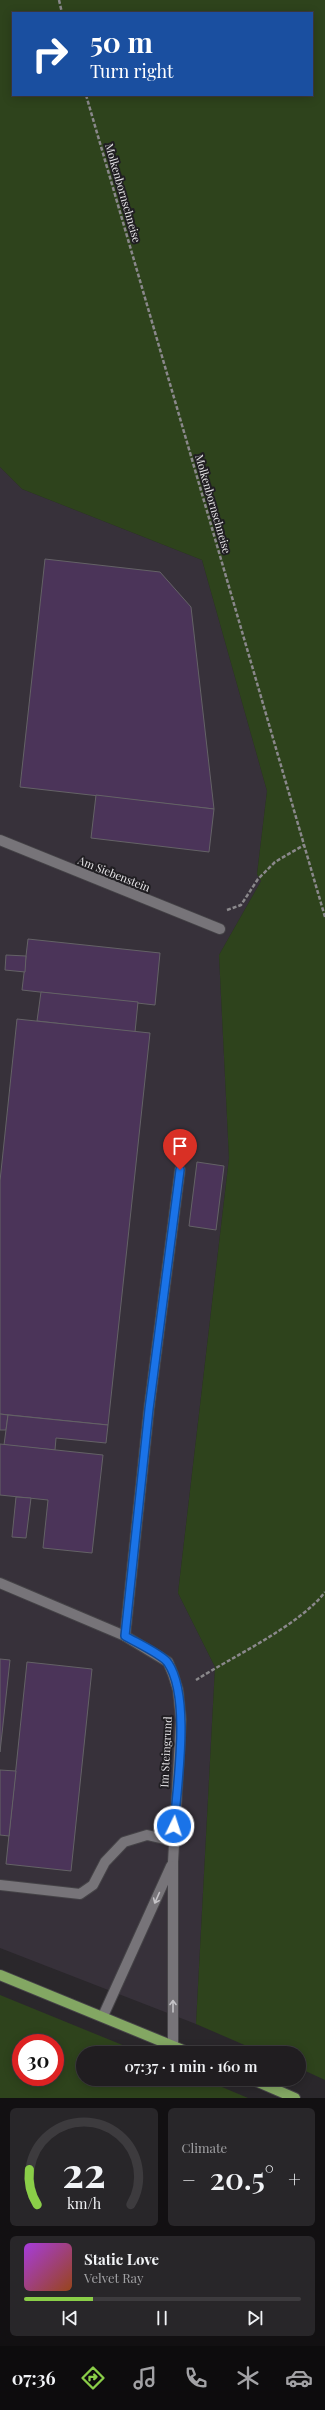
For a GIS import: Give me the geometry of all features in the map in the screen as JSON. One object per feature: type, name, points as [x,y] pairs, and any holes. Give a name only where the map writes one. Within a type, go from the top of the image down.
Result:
[{"type":"main road","points":[[0,1975],[173,2046]]},
{"type":"main road","points":[[268,2086],[296,2098]]},
{"type":"street","name":"Am Siebenstein","points":[[0,840],[220,929]]},
{"type":"street","points":[[125,1636],[149,1409],[180,1170]]},
{"type":"street","name":"Im Steingrund","points":[[0,1583],[125,1636],[168,1662],[178,1690],[181,1720],[173,1841],[173,2046]]},
{"type":"street","points":[[0,1885],[80,1894],[93,1886],[105,1862],[124,1842],[147,1835],[173,1841]]},
{"type":"street","name":"Im Steingrund","points":[[103,2016],[173,1862]]},
{"type":"path","points":[[59,0],[62,12]]},
{"type":"path","name":"Molkenbornschneise","points":[[86,96],[325,917]]},
{"type":"path","points":[[206,924],[229,909],[241,905],[258,879],[275,862],[304,845]]},
{"type":"path","points":[[178,1690],[294,1620],[319,1600],[325,1592]]},
{"type":"shaded area","points":[[0,467],[22,489],[202,560],[267,791],[257,874],[261,881],[219,955],[229,1158],[178,1593],[215,1667],[196,2024],[0,1948]]},
{"type":"green space","points":[[0,0],[325,0],[325,2080],[306,2071],[306,2046],[247,2046],[196,2024],[215,1667],[178,1593],[229,1158],[219,955],[261,881],[257,874],[267,791],[202,560],[22,489],[0,467]]},
{"type":"green space","points":[[0,1995],[125,2046],[76,2046],[76,2086],[220,2086],[248,2098],[0,2098]]},
{"type":"building","points":[[45,559],[160,572],[191,607],[214,809],[20,787]]},
{"type":"building","points":[[96,795],[214,809],[209,852],[91,838]]},
{"type":"building","points":[[28,939],[160,953],[155,1005],[22,990]]},
{"type":"building","points":[[6,955],[26,956],[25,972],[5,970]]},
{"type":"building","points":[[41,992],[138,1002],[135,1032],[37,1021]]},
{"type":"building","points":[[17,1019],[150,1033],[108,1425],[0,1414],[0,1181]]},
{"type":"building","points":[[197,1162],[224,1166],[216,1230],[189,1226]]},
{"type":"building","points":[[0,1414],[8,1415],[6,1430],[0,1430]]},
{"type":"building","points":[[8,1415],[108,1425],[106,1443],[56,1438],[55,1450],[4,1445]]},
{"type":"building","points":[[0,1444],[103,1455],[92,1553],[43,1548],[48,1500],[0,1495]]},
{"type":"building","points":[[16,1497],[31,1498],[26,1538],[12,1537]]},
{"type":"building","points":[[0,1659],[10,1660],[0,1752]]},
{"type":"building","points":[[27,1662],[92,1669],[71,1871],[6,1864]]},
{"type":"building","points":[[0,1770],[16,1771],[9,1836],[0,1835]]},
{"type":"route","points":[[174,1826],[181,1720],[178,1690],[168,1662],[125,1636],[149,1409],[180,1170]]}]
